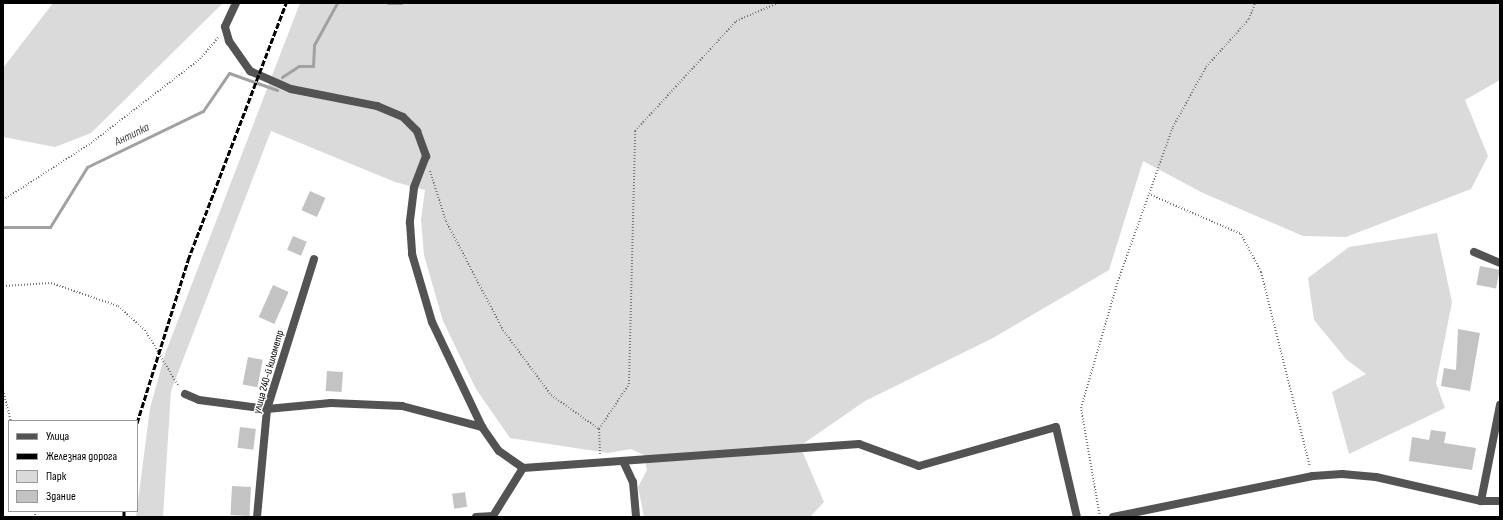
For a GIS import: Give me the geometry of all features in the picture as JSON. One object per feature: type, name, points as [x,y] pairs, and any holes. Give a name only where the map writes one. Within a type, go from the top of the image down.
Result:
[{"type":"street","points":[[236,3],[226,27],[229,41],[250,71],[291,89],[356,100],[403,117],[418,131],[426,156],[414,188],[410,223],[412,254],[432,322],[482,427],[499,451],[522,468],[624,463],[858,444],[919,466],[1056,427],[1077,517]]},
{"type":"street","points":[[1474,252],[1500,263]]},
{"type":"street","name":"улица 240-й километр","points":[[257,517],[267,409],[314,259]]},
{"type":"street","points":[[185,394],[199,400],[267,409],[331,403],[402,406],[482,427]]},
{"type":"street","points":[[1481,501],[1500,405]]},
{"type":"street","points":[[624,463],[633,482],[636,517]]},
{"type":"street","points":[[476,517],[493,516],[522,468]]},
{"type":"street","points":[[1112,517],[1312,476],[1376,477],[1481,501],[1500,502]]},
{"type":"path","points":[[601,464],[599,429],[629,384],[635,131],[736,21],[778,3]]},
{"type":"path","points":[[1100,517],[1081,408],[1117,284],[1151,195],[1173,127],[1206,67],[1249,19],[1255,3]]},
{"type":"path","points":[[3,200],[91,143],[200,59],[226,27]]},
{"type":"path","points":[[426,156],[446,221],[503,330],[551,395],[599,429]]},
{"type":"path","points":[[1151,195],[1241,234],[1261,272],[1312,476]]},
{"type":"path","points":[[3,286],[51,283],[118,306],[141,325],[185,394]]},
{"type":"path","points":[[3,390],[11,420]]},
{"type":"green space","points":[[53,3],[223,3],[91,133],[55,147],[3,137],[3,68]]},
{"type":"green space","points":[[300,3],[1500,3],[1500,80],[1465,100],[1488,156],[1471,189],[1346,237],[1303,236],[1203,193],[1143,161],[1109,270],[993,338],[865,401],[800,446],[824,502],[810,517],[644,517],[638,487],[647,470],[644,455],[631,449],[608,453],[510,438],[476,389],[443,321],[424,255],[421,220],[425,190],[395,182],[271,131],[171,391],[163,517],[136,517],[137,512],[138,512],[138,501],[150,408],[165,354]]},
{"type":"green space","points":[[1437,233],[1452,302],[1436,383],[1445,408],[1349,454],[1332,392],[1366,374],[1347,360],[1314,320],[1308,278],[1349,247]]},
{"type":"building","points":[[310,191],[326,198],[317,217],[301,210]]},
{"type":"building","points":[[293,236],[307,242],[301,256],[287,250]]},
{"type":"building","points":[[1480,266],[1500,270],[1496,288],[1476,285]]},
{"type":"building","points":[[273,285],[289,292],[274,324],[259,317]]},
{"type":"building","points":[[1458,329],[1480,333],[1470,391],[1441,386],[1444,368],[1456,370]]},
{"type":"building","points":[[248,357],[263,360],[257,387],[243,384]]},
{"type":"building","points":[[327,371],[343,372],[342,392],[326,391]]},
{"type":"building","points":[[240,427],[256,429],[253,450],[237,448]]},
{"type":"building","points":[[1431,430],[1446,432],[1444,443],[1476,448],[1472,470],[1409,461],[1412,437],[1429,440]]},
{"type":"building","points":[[232,486],[251,487],[249,516],[230,515]]},
{"type":"building","points":[[465,492],[467,507],[454,509],[452,494]]},
{"type":"waterway","name":"Антипка","points":[[282,77],[299,66],[313,66],[314,45],[337,3]]},
{"type":"waterway","name":"Антипка","points":[[388,3],[401,3]]},
{"type":"waterway","name":"Антипка","points":[[3,227],[50,227],[87,167],[203,111],[229,73],[277,90]]},
{"type":"railway","points":[[138,420],[188,260],[286,3]]},
{"type":"railway","points":[[124,512],[124,517]]}]
